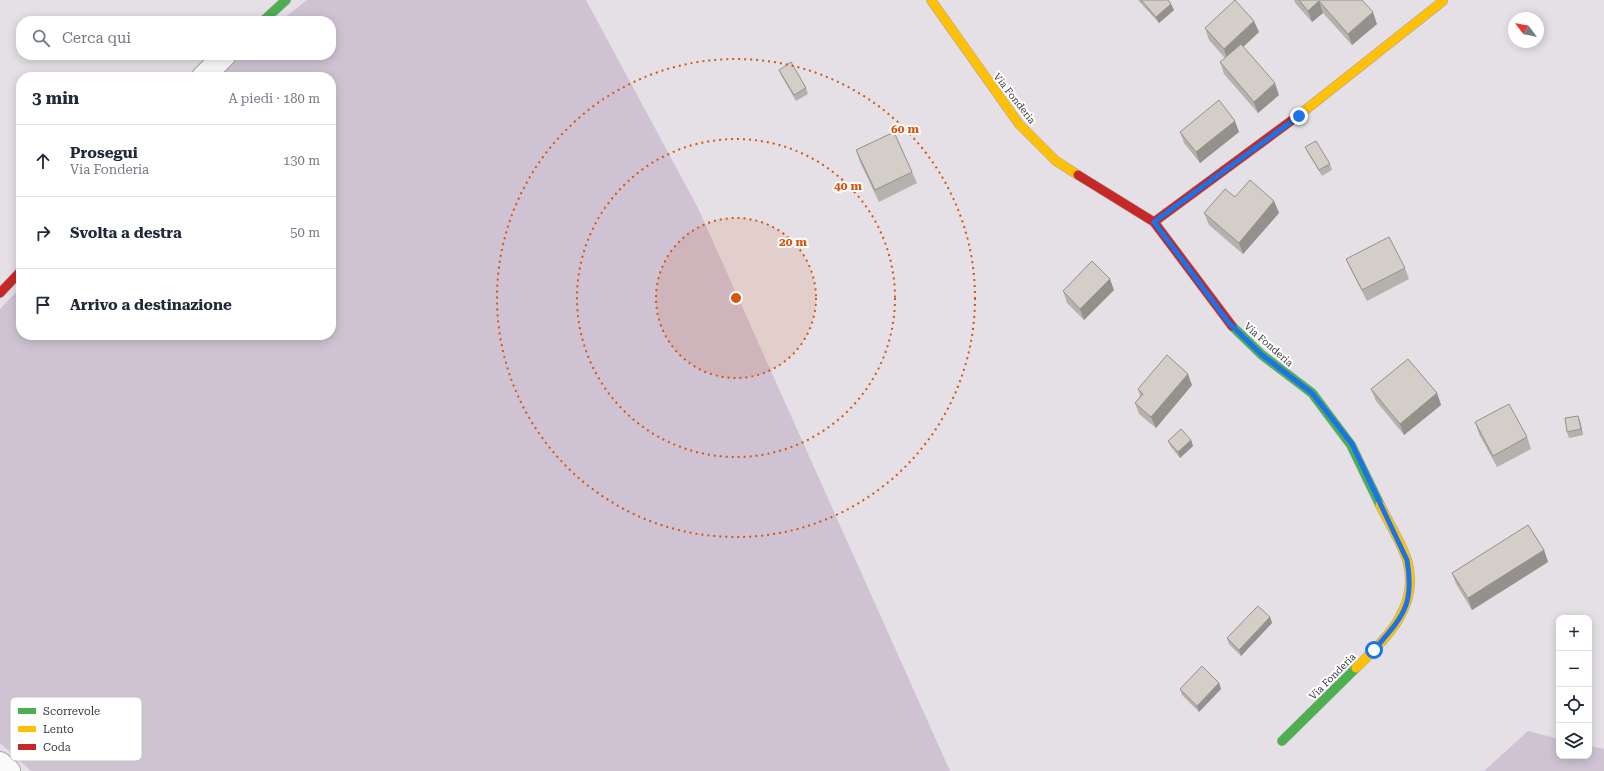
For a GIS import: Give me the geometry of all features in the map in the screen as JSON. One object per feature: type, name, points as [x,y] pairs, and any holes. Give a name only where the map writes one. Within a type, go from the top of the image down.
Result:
[{"type":"street","points":[[268,16],[286,0]]},
{"type":"street","name":"Via Fonderia","points":[[931,0],[1019,124],[1056,161],[1154,222],[1229,323],[1262,355],[1312,393],[1352,444],[1407,560],[1410,578],[1406,607],[1396,624],[1374,650],[1282,741]]},
{"type":"street","points":[[1154,222],[1299,116],[1443,1]]},
{"type":"street","points":[[208,72],[220,60]]},
{"type":"street","points":[[0,294],[16,276]]},
{"type":"street","points":[[0,763],[9,771]]},
{"type":"shaded area","points":[[307,0],[586,0],[698,208],[950,771],[31,771],[20,761],[142,761],[142,697],[10,697],[10,752],[0,743],[0,309],[16,292],[16,340],[336,340],[336,72],[224,72],[237,60],[336,60],[336,16],[286,16]]},
{"type":"shaded area","points":[[1528,731],[1556,738],[1556,759],[1592,759],[1592,747],[1604,749],[1604,771],[1484,771]]},
{"type":"building","points":[[1141,0],[1168,0],[1171,4],[1156,17]]},
{"type":"building","points":[[1235,0],[1254,21],[1224,49],[1205,28]]},
{"type":"building","points":[[1299,0],[1362,0],[1373,12],[1348,34],[1319,1],[1308,11]]},
{"type":"building","points":[[1241,44],[1275,83],[1254,102],[1220,62]]},
{"type":"building","points":[[791,62],[806,88],[794,95],[779,70]]},
{"type":"building","points":[[1219,100],[1235,121],[1196,152],[1180,132]]},
{"type":"building","points":[[894,132],[912,172],[875,190],[856,150]]},
{"type":"building","points":[[1316,141],[1330,164],[1319,170],[1305,147]]},
{"type":"building","points":[[1250,180],[1274,201],[1239,243],[1204,213],[1225,189],[1235,197]]},
{"type":"building","points":[[1389,237],[1405,268],[1362,290],[1346,259]]},
{"type":"building","points":[[1092,261],[1110,279],[1080,309],[1063,291]]},
{"type":"building","points":[[1167,355],[1188,374],[1151,417],[1135,403],[1143,394],[1138,389]]},
{"type":"building","points":[[1408,359],[1437,393],[1400,424],[1371,389]]},
{"type":"building","points":[[1509,404],[1527,437],[1493,456],[1475,422]]},
{"type":"building","points":[[1578,416],[1581,429],[1567,432],[1565,418]]},
{"type":"building","points":[[1181,429],[1191,440],[1178,452],[1168,441]]},
{"type":"building","points":[[1528,525],[1544,550],[1468,598],[1452,573]]},
{"type":"building","points":[[1258,606],[1270,617],[1239,650],[1227,638]]},
{"type":"building","points":[[1202,666],[1219,683],[1197,706],[1180,689]]},
{"type":"traffic: fast","points":[[268,16],[286,0]]},
{"type":"traffic: fast","points":[[1232,326],[1262,355],[1312,393],[1351,445],[1380,505]]},
{"type":"traffic: fast","points":[[1282,741],[1356,668]]},
{"type":"traffic: slow","points":[[931,0],[1019,124],[1056,161],[1078,175]]},
{"type":"traffic: slow","points":[[1299,115],[1443,1]]},
{"type":"traffic: slow","points":[[1356,668],[1378,646],[1398,621],[1405,607],[1409,593],[1410,577],[1407,560],[1380,505]]},
{"type":"traffic: jam","points":[[1154,222],[1299,115]]},
{"type":"traffic: jam","points":[[1078,175],[1154,222],[1232,326]]},
{"type":"traffic: jam","points":[[0,293],[16,276]]},
{"type":"route","points":[[1299,116],[1154,222],[1206,290],[1229,323],[1262,355],[1312,393],[1352,444],[1378,502],[1407,560],[1410,578],[1406,607],[1396,624],[1374,650]]}]
